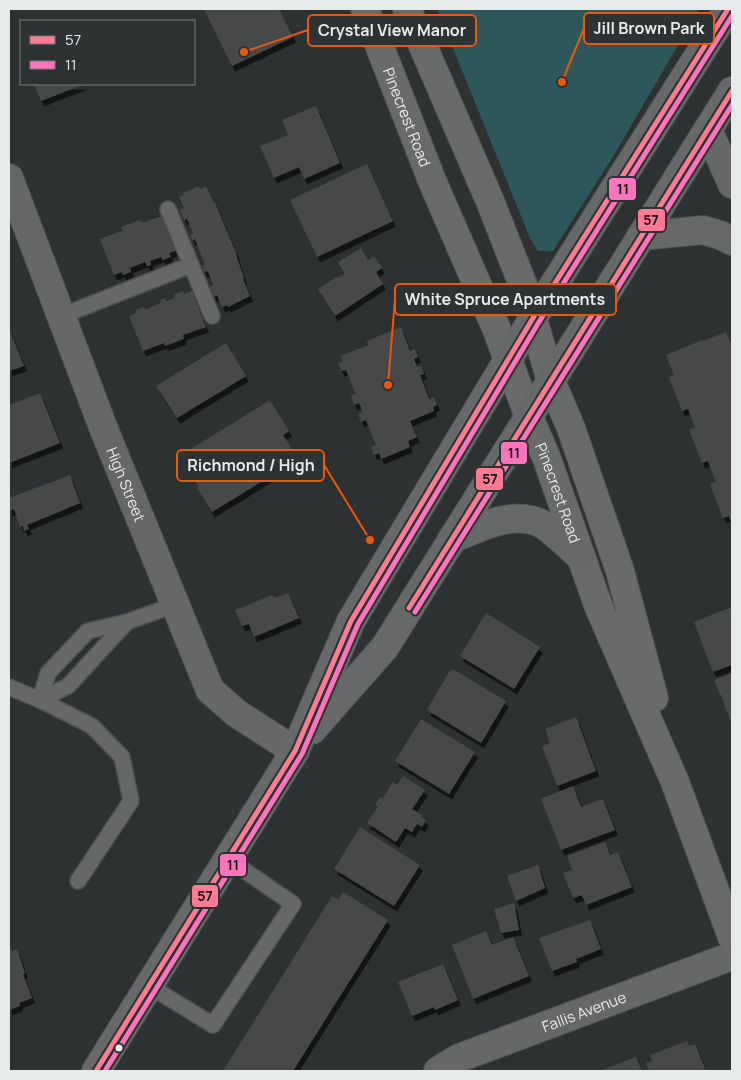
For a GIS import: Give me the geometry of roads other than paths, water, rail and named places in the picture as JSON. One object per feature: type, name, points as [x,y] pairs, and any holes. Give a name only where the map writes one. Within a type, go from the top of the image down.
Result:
[{"type":"main road","name":"Pinecrest Road","points":[[365,9],[434,183],[508,359],[529,417],[547,459],[598,605],[676,782],[732,938]]},
{"type":"main road","name":"Pinecrest Road","points":[[407,9],[490,201],[523,285],[551,380],[573,434],[620,571],[676,782]]},
{"type":"main road","points":[[96,1071],[295,751],[351,621],[533,318],[728,9]]},
{"type":"main road","points":[[295,751],[385,647],[732,91]]},
{"type":"main road","points":[[641,236],[703,230],[732,241]]},
{"type":"main road","points":[[452,539],[490,523],[526,519],[541,524],[581,558]]},
{"type":"street","points":[[708,130],[732,184]]},
{"type":"street","name":"High Street","points":[[9,178],[174,605],[210,690],[236,713],[295,751]]},
{"type":"street","name":"Fallis Avenue","points":[[438,1071],[459,1058],[732,956]]},
{"type":"lane","points":[[168,209],[212,316]]},
{"type":"lane","points":[[61,316],[191,265]]},
{"type":"lane","points":[[40,700],[48,673],[88,631],[127,622],[174,605]]},
{"type":"lane","points":[[40,700],[68,686],[127,622]]},
{"type":"lane","points":[[9,686],[92,726],[122,757],[130,801],[78,881]]},
{"type":"lane","points":[[149,986],[213,1025],[293,904],[228,859]]},
{"type":"place","name":"Crystal View Manor","points":[[244,52]]},
{"type":"place","name":"Jill Brown Park","points":[[562,82]]},
{"type":"place","name":"White Spruce Apartments","points":[[388,385]]},
{"type":"place","name":"Richmond / High","points":[[370,540]]}]
